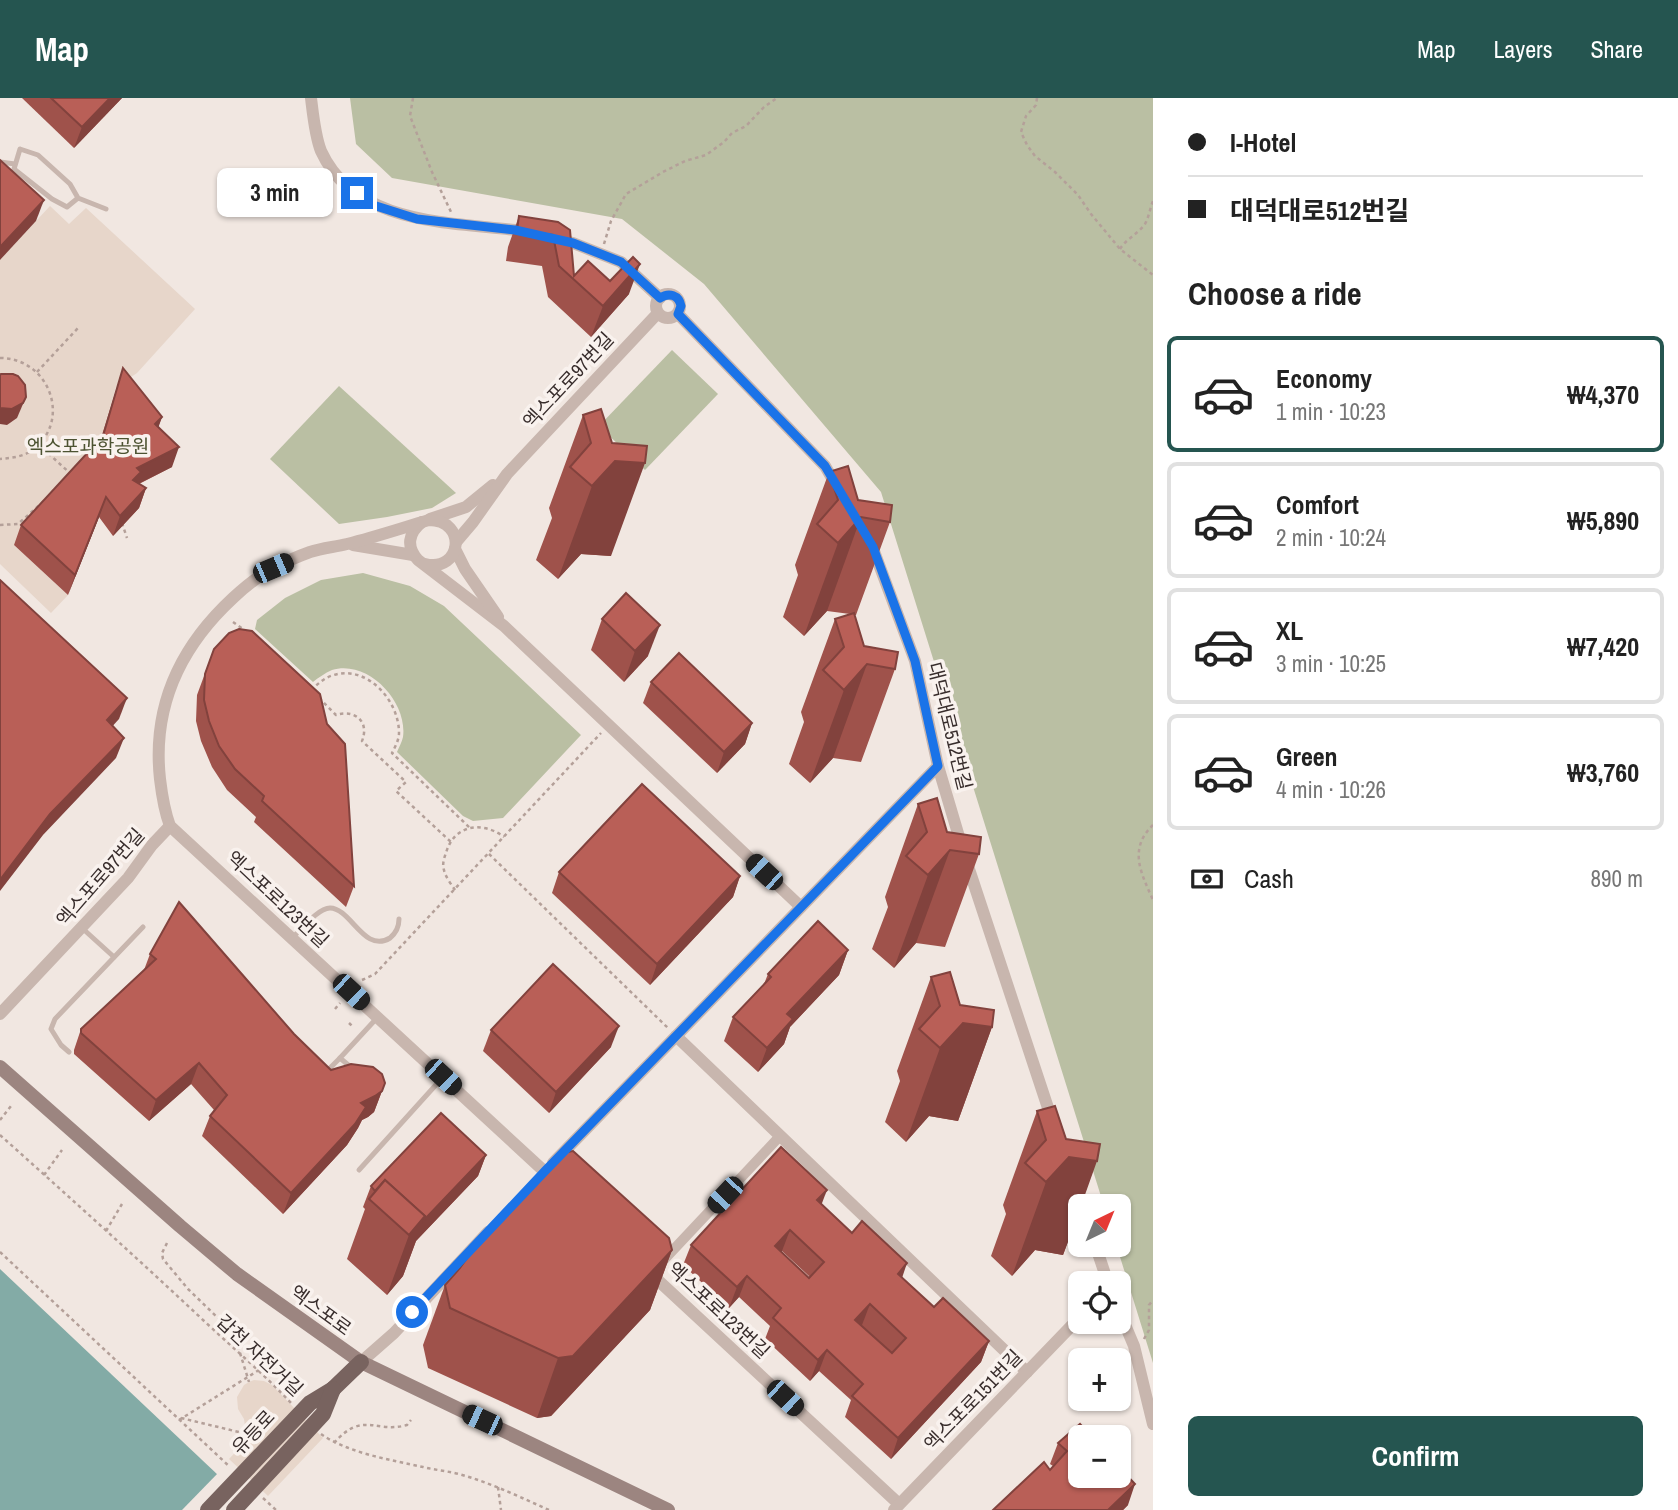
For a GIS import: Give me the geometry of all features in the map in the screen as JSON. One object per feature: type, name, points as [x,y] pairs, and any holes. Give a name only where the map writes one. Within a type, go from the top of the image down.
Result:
[{"type":"main road","name":"엑스포로","points":[[0,1067],[237,1274],[360,1362],[668,1510]]},
{"type":"main road","name":"유등로","points":[[208,1510],[310,1402],[333,1389],[360,1362]]},
{"type":"main road","name":"유등로","points":[[234,1510],[323,1414],[333,1389]]},
{"type":"street","points":[[311,98],[321,150],[342,182],[373,205],[417,219],[515,230],[573,243],[621,262],[660,298]]},
{"type":"street","points":[[667,294],[675,296],[681,306],[678,314],[668,319],[661,316],[656,305],[660,298],[667,294]]},
{"type":"street","name":"엑스포로97번길","points":[[0,1014],[128,878],[170,826],[163,808],[158,765],[159,730],[165,701],[178,668],[219,611],[246,586],[273,568],[312,551],[346,544],[466,507],[507,474],[658,313]]},
{"type":"street","points":[[678,314],[825,466],[845,501]]},
{"type":"street","points":[[425,564],[432,566],[446,562],[452,556],[456,545],[507,474]]},
{"type":"street","points":[[413,555],[410,548],[411,533],[416,527],[426,521],[444,522],[454,534],[465,569],[504,626]]},
{"type":"street","name":"대덕대로512번길","points":[[866,535],[873,547],[915,661],[938,766],[965,857],[1056,1130]]},
{"type":"street","points":[[346,544],[413,555],[504,626],[801,907]]},
{"type":"street","points":[[536,1181],[938,766]]},
{"type":"street","name":"엑스포로123번길","points":[[170,826],[565,1190]]},
{"type":"street","points":[[676,1036],[1027,1372]]},
{"type":"street","points":[[647,1269],[780,1136]]},
{"type":"street","points":[[360,1362],[394,1333],[498,1222]]},
{"type":"street","name":"엑스포로123번길","points":[[647,1269],[896,1507]]},
{"type":"street","name":"엑스포로151번길","points":[[896,1507],[1068,1329]]},
{"type":"street","points":[[1129,1334],[1153,1424]]},
{"type":"lane","points":[[78,198],[67,207],[52,199],[14,169],[20,149],[38,155],[70,184],[78,198],[106,209]]},
{"type":"lane","points":[[0,162],[15,164]]},
{"type":"lane","points":[[292,939],[315,916],[328,908],[342,913],[366,937],[375,941],[390,937],[399,926],[399,919]]},
{"type":"lane","points":[[69,1052],[51,1029],[55,1019],[143,927]]},
{"type":"lane","points":[[82,928],[114,957]]},
{"type":"lane","points":[[325,1074],[378,1017]]},
{"type":"lane","points":[[340,1058],[358,1074]]},
{"type":"lane","points":[[359,1170],[443,1077]]},
{"type":"path","points":[[413,98],[410,116],[432,173],[456,223]]},
{"type":"path","points":[[602,254],[611,220],[626,194],[685,161],[706,155],[732,133],[746,126],[777,98]]},
{"type":"path","points":[[1037,98],[1036,104],[1026,116],[1021,132],[1027,145],[1035,156],[1078,195],[1120,249],[1153,275]]},
{"type":"path","points":[[1120,249],[1147,222],[1153,201]]},
{"type":"path","points":[[37,372],[78,328]]},
{"type":"path","points":[[0,358],[25,363],[37,372],[49,388],[53,405],[51,422],[44,438],[32,450],[16,458],[0,459]]},
{"type":"path","points":[[38,444],[75,478]]},
{"type":"path","points":[[64,481],[71,474]]},
{"type":"path","points":[[0,525],[18,524],[51,495]]},
{"type":"path","points":[[114,515],[124,524],[127,538]]},
{"type":"path","points":[[233,622],[254,639]]},
{"type":"path","points":[[310,690],[333,675],[346,673],[373,682],[384,692],[397,718],[399,733],[392,753],[470,828]]},
{"type":"path","points":[[319,698],[336,715],[347,712],[357,716],[363,724],[365,734],[362,741],[406,782],[396,791],[451,842]]},
{"type":"path","points":[[362,980],[375,974],[601,733]]},
{"type":"path","points":[[1153,825],[1138,846],[1143,878],[1153,900]]},
{"type":"path","points":[[454,890],[443,869],[447,847],[451,842],[470,828],[484,827],[504,837]]},
{"type":"path","points":[[489,854],[676,1036]]},
{"type":"path","points":[[335,1009],[340,1003]]},
{"type":"path","points":[[349,1023],[353,1027]]},
{"type":"path","points":[[0,1120],[12,1105]]},
{"type":"path","name":"갑천 자전거길","points":[[0,1135],[241,1353],[293,1405]]},
{"type":"path","points":[[44,1175],[62,1150]]},
{"type":"path","points":[[106,1231],[122,1204]]},
{"type":"path","points":[[167,1243],[162,1253],[163,1259],[236,1340],[249,1382]]},
{"type":"path","points":[[0,1252],[237,1474]]},
{"type":"path","points":[[1134,1346],[1142,1343],[1149,1330],[1149,1305],[1153,1300]]},
{"type":"path","points":[[180,1419],[259,1370]]},
{"type":"path","points":[[180,1419],[247,1434]]},
{"type":"path","points":[[334,1443],[359,1425],[398,1428],[407,1425],[411,1420]]},
{"type":"path","points":[[321,1435],[355,1451],[457,1474],[498,1487],[549,1510]]},
{"type":"path","points":[[498,1487],[501,1510]]},
{"type":"path","points":[[256,1492],[275,1510]]},
{"type":"green space","points":[[350,98],[1153,98],[1153,1363],[1131,1292],[1131,1271],[1124,1271],[1120,1257],[1131,1257],[1131,1194],[1100,1194],[881,492],[704,284],[622,219],[392,178],[356,144]]},
{"type":"green space","points":[[672,350],[718,394],[645,470],[599,426]]},
{"type":"green space","points":[[339,386],[456,493],[432,508],[339,524],[270,459]]},
{"type":"green space","points":[[363,573],[410,586],[444,606],[581,735],[503,818],[473,821],[463,816],[397,752],[403,737],[399,710],[383,686],[372,677],[346,668],[332,670],[313,682],[255,629],[257,620],[285,598],[321,580]]},
{"type":"shaded area","name":"엑스포과학공원","points":[[50,206],[69,224],[86,208],[195,309],[137,373],[116,387],[96,456],[14,545],[68,595],[51,613],[0,564],[0,260]]},
{"type":"shaded area","points":[[254,1380],[272,1385],[323,1438],[268,1496],[229,1459],[247,1440],[237,1397],[244,1385]]},
{"type":"water","points":[[0,1269],[255,1510],[0,1510]]},
{"type":"pier","points":[[219,1472],[257,1508],[256,1510],[182,1510]]},
{"type":"building","points":[[51,98],[110,98],[82,127]]},
{"type":"building","points":[[0,160],[44,200],[0,247]]},
{"type":"building","points":[[519,216],[558,222],[570,230],[574,276],[588,261],[610,281],[633,257],[640,264],[603,306],[559,266],[553,235],[517,230]]},
{"type":"building","points":[[123,368],[162,417],[155,424],[179,447],[137,468],[141,472],[133,480],[146,488],[120,516],[106,497],[75,575],[21,525],[103,436]]},
{"type":"building","points":[[1,374],[18,376],[25,385],[26,397],[23,403],[12,409],[0,408]]},
{"type":"building","points":[[601,409],[612,443],[647,446],[645,463],[615,461],[592,486],[570,467],[591,443],[583,415]]},
{"type":"building","points":[[848,466],[858,500],[892,505],[890,522],[861,517],[838,543],[817,524],[838,500],[829,472]]},
{"type":"building","points":[[0,580],[127,698],[107,720],[124,738],[50,814],[0,880]]},
{"type":"building","points":[[626,593],[660,625],[635,651],[602,619]]},
{"type":"building","points":[[854,613],[864,646],[898,652],[895,669],[867,664],[844,690],[823,670],[844,647],[835,619]]},
{"type":"building","points":[[239,629],[252,631],[320,694],[327,724],[345,744],[354,886],[262,801],[264,796],[235,769],[219,746],[204,700],[205,674],[214,649],[229,633]]},
{"type":"building","points":[[679,653],[752,723],[724,752],[651,682]]},
{"type":"building","points":[[642,784],[740,876],[657,964],[559,872]]},
{"type":"building","points":[[937,798],[947,832],[981,837],[979,854],[950,850],[928,875],[906,856],[927,832],[918,804]]},
{"type":"building","points":[[179,902],[294,1034],[331,1070],[351,1064],[373,1067],[382,1074],[385,1083],[382,1091],[361,1103],[366,1107],[355,1124],[291,1193],[210,1116],[227,1095],[199,1063],[156,1100],[81,1033],[81,1029],[156,959],[150,954]]},
{"type":"building","points":[[818,921],[848,950],[787,1014],[793,1019],[767,1048],[733,1017],[771,977],[768,974]]},
{"type":"building","points":[[553,964],[619,1026],[556,1092],[491,1030]]},
{"type":"building","points":[[950,972],[960,1005],[994,1010],[992,1027],[963,1023],[940,1048],[919,1029],[940,1006],[931,977]]},
{"type":"building","points":[[1055,1106],[1066,1139],[1100,1144],[1097,1161],[1069,1157],[1046,1182],[1025,1163],[1046,1140],[1037,1111]]},
{"type":"building","points":[[441,1113],[486,1155],[424,1220],[425,1216],[385,1180],[375,1191],[371,1186]]},
{"type":"building","points":[[781,1147],[827,1190],[817,1200],[852,1233],[862,1221],[907,1263],[898,1274],[934,1307],[943,1298],[989,1341],[898,1438],[852,1396],[863,1384],[827,1350],[818,1360],[773,1318],[781,1308],[747,1276],[737,1287],[691,1245]],"holes":[[[790,1230],[824,1262],[809,1278],[775,1246]],[[870,1304],[906,1338],[892,1353],[855,1320]]]},
{"type":"building","points":[[573,1151],[669,1238],[672,1250],[573,1356],[558,1358],[450,1308],[445,1285],[482,1237],[562,1153]]},
{"type":"building","points":[[385,1180],[425,1216],[409,1235],[369,1199]]},
{"type":"building","points":[[1068,1434],[1068,1488],[1131,1488],[1108,1510],[993,1510],[1044,1462],[1050,1470],[1067,1451],[1058,1443]]},
{"type":"route","points":[[357,193],[373,205],[417,219],[515,230],[573,243],[621,262],[660,298],[667,294],[675,296],[681,306],[678,314],[825,466],[873,547],[915,661],[938,766],[412,1312]]}]
